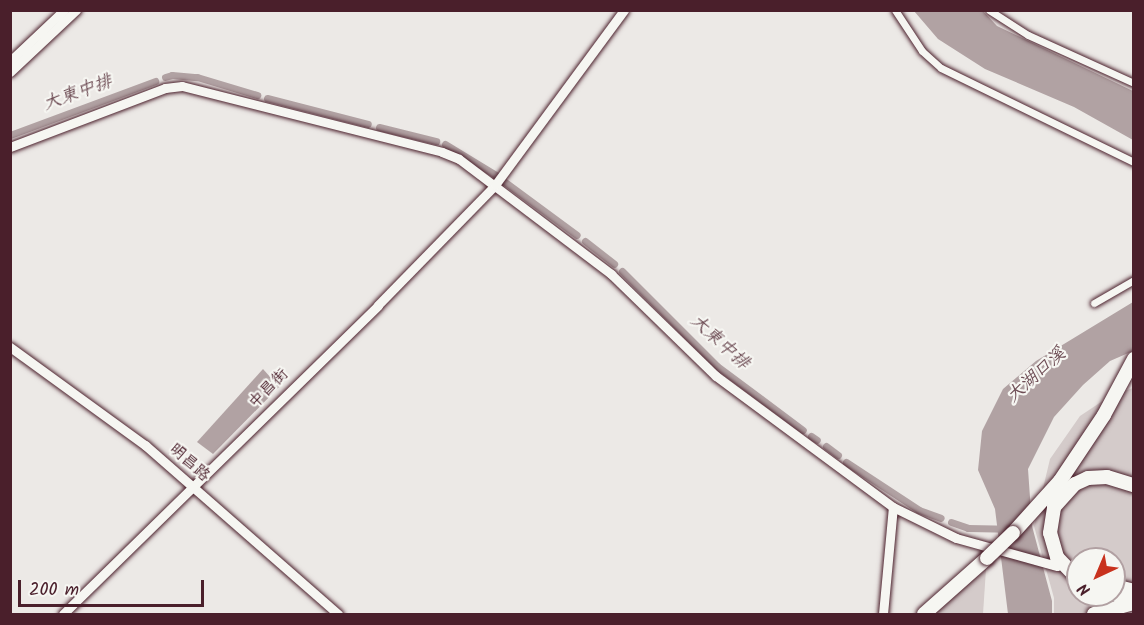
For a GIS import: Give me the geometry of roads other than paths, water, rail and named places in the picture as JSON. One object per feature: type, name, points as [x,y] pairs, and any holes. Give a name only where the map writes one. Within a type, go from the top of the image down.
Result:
[{"type":"highway","points":[[924,615],[1030,516],[1059,481],[1104,415],[1134,359]]},
{"type":"highway","points":[[1066,570],[1056,563],[1050,533],[1054,507],[1064,494],[1088,478],[1119,479],[1134,485]]},
{"type":"highway","points":[[1094,615],[1134,603]]},
{"type":"street","points":[[10,61],[64,10]]},
{"type":"street","points":[[10,72],[76,10]]},
{"type":"street","name":"中昌街","points":[[63,615],[495,185],[624,10]]},
{"type":"street","points":[[895,10],[922,51],[940,68],[1134,162]]},
{"type":"street","points":[[989,10],[1028,35],[1134,83]]},
{"type":"street","points":[[10,147],[165,88],[182,86],[442,152],[459,159],[611,274],[716,376],[893,507],[956,538],[988,549],[1056,563]]},
{"type":"street","points":[[1094,303],[1134,280]]},
{"type":"street","name":"明昌路","points":[[10,347],[145,445],[338,615]]},
{"type":"street","points":[[882,615],[893,507]]},
{"type":"water","points":[[914,11],[983,11],[997,26],[1133,91],[1133,140],[1074,107],[985,69],[938,39]]},
{"type":"water","name":"大湖口溪","points":[[1133,302],[1133,351],[1110,361],[1083,385],[1054,417],[1028,469],[1032,526],[1052,601],[1052,614],[1008,614],[995,509],[978,470],[982,431],[1003,389],[1036,361]]},
{"type":"water","points":[[263,369],[279,387],[213,454],[197,442]]},
{"type":"waterway","name":"大東中排","points":[[165,77],[172,75],[197,77],[257,95]]},
{"type":"waterway","name":"大東中排","points":[[10,135],[155,81]]},
{"type":"waterway","name":"大東中排","points":[[267,98],[368,124]]},
{"type":"waterway","name":"大東中排","points":[[379,127],[436,141]]},
{"type":"waterway","name":"大東中排","points":[[445,144],[496,175]]},
{"type":"waterway","name":"大東中排","points":[[505,182],[577,235]]},
{"type":"waterway","name":"大東中排","points":[[585,241],[614,264]]},
{"type":"waterway","name":"大東中排","points":[[622,271],[717,366],[803,430]]},
{"type":"waterway","name":"大東中排","points":[[811,436],[817,440]]},
{"type":"waterway","name":"大東中排","points":[[826,446],[838,455]]},
{"type":"waterway","name":"大東中排","points":[[846,462],[919,510],[941,518]]},
{"type":"waterway","name":"大東中排","points":[[951,522],[968,528],[1007,529]]}]
